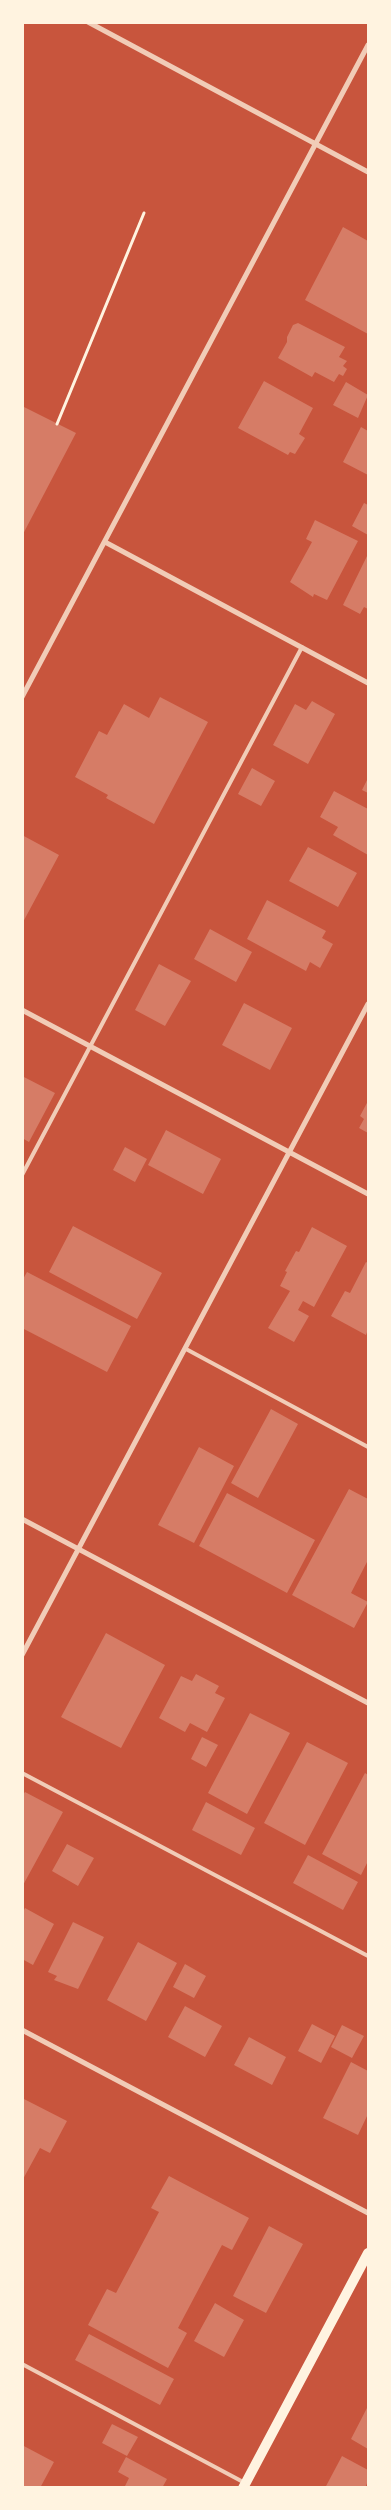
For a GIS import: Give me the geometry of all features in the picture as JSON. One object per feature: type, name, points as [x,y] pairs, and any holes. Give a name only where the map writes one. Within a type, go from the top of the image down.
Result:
[{"type":"main road","points":[[244,2485],[368,2253]]},
{"type":"street","points":[[88,22],[368,172]]},
{"type":"street","points":[[22,697],[368,45]]},
{"type":"street","points":[[105,542],[368,683]]},
{"type":"street","points":[[22,1655],[368,1004]]},
{"type":"street","points":[[22,1010],[368,1194]]},
{"type":"street","points":[[22,1519],[368,1703]]},
{"type":"street","points":[[22,2030],[368,2213]]},
{"type":"lane","points":[[22,1175],[302,647]]},
{"type":"lane","points":[[186,1349],[368,1447]]},
{"type":"lane","points":[[22,1773],[368,1956]]},
{"type":"lane","points":[[22,2364],[244,2485]]},
{"type":"path","points":[[57,424],[144,212]]},
{"type":"building","points":[[343,227],[368,241],[368,334],[305,300]]},
{"type":"building","points":[[298,323],[345,347],[339,357],[347,361],[343,366],[347,369],[343,376],[339,374],[334,382],[315,372],[312,377],[278,358],[287,342],[287,337],[293,325]]},
{"type":"building","points":[[264,381],[313,408],[299,434],[305,438],[295,454],[290,452],[288,455],[238,428]]},
{"type":"building","points":[[346,382],[368,395],[358,418],[333,405]]},
{"type":"building","points":[[22,406],[76,433],[22,536]]},
{"type":"building","points":[[361,427],[368,431],[368,475],[343,462]]},
{"type":"building","points":[[364,503],[368,505],[368,535],[352,526]]},
{"type":"building","points":[[315,520],[358,541],[327,600],[314,594],[313,597],[290,582],[312,542],[306,539]]},
{"type":"building","points":[[368,554],[368,609],[364,607],[360,614],[343,605]]},
{"type":"building","points":[[160,697],[208,722],[154,824],[106,798],[108,795],[75,777],[99,731],[107,735],[124,704],[149,718]]},
{"type":"building","points":[[312,701],[335,714],[308,764],[273,745],[295,704],[306,710]]},
{"type":"building","points":[[252,768],[275,781],[261,806],[238,794]]},
{"type":"building","points":[[368,778],[368,793],[362,790]]},
{"type":"building","points":[[334,791],[368,809],[368,855],[333,835],[338,827],[320,817]]},
{"type":"building","points":[[22,835],[59,855],[22,924]]},
{"type":"building","points":[[308,847],[357,873],[338,907],[289,881]]},
{"type":"building","points":[[267,900],[326,931],[322,938],[333,944],[320,968],[310,962],[306,971],[247,939]]},
{"type":"building","points":[[210,929],[252,952],[236,982],[194,959]]},
{"type":"building","points":[[159,964],[191,981],[165,1026],[135,1010]]},
{"type":"building","points":[[244,1003],[292,1028],[270,1070],[222,1045]]},
{"type":"building","points":[[22,1076],[55,1093],[29,1142],[22,1138]]},
{"type":"building","points":[[368,1101],[368,1133],[359,1128],[364,1119],[360,1116]]},
{"type":"building","points":[[166,1130],[221,1159],[203,1194],[148,1165]]},
{"type":"building","points":[[125,1147],[147,1159],[135,1182],[113,1170]]},
{"type":"building","points":[[73,1226],[162,1273],[137,1319],[49,1272]]},
{"type":"building","points":[[312,1227],[347,1246],[314,1307],[303,1301],[298,1310],[309,1316],[294,1342],[268,1328],[290,1291],[280,1286],[287,1272],[285,1271],[296,1251],[299,1252]]},
{"type":"building","points":[[366,1262],[368,1263],[368,1329],[366,1335],[331,1316],[345,1291],[350,1293]]},
{"type":"building","points":[[27,1272],[131,1326],[107,1372],[22,1328],[22,1281]]},
{"type":"building","points":[[271,1409],[298,1424],[258,1498],[231,1483]]},
{"type":"building","points":[[199,1447],[234,1466],[194,1543],[158,1525]]},
{"type":"building","points":[[349,1489],[368,1499],[368,1560],[351,1593],[368,1602],[354,1628],[292,1595]]},
{"type":"building","points":[[227,1493],[315,1540],[287,1593],[199,1546]]},
{"type":"building","points":[[106,1633],[165,1665],[121,1748],[61,1717]]},
{"type":"building","points":[[196,1674],[219,1686],[215,1693],[225,1698],[207,1732],[190,1723],[185,1732],[159,1718],[181,1676],[192,1681]]},
{"type":"building","points":[[250,1713],[290,1733],[247,1814],[208,1793]]},
{"type":"building","points":[[202,1737],[218,1745],[206,1767],[191,1759]]},
{"type":"building","points":[[307,1742],[348,1763],[305,1845],[264,1823]]},
{"type":"building","points":[[365,1773],[368,1775],[368,1861],[361,1875],[322,1854]]},
{"type":"building","points":[[25,1792],[63,1812],[22,1887],[22,1796]]},
{"type":"building","points":[[206,1802],[255,1828],[241,1855],[192,1830]]},
{"type":"building","points":[[67,1844],[94,1858],[78,1886],[52,1871]]},
{"type":"building","points":[[308,1855],[358,1882],[343,1910],[293,1883]]},
{"type":"building","points":[[25,1908],[54,1924],[33,1965],[22,1959],[22,1914]]},
{"type":"building","points":[[73,1922],[104,1937],[78,1989],[54,1980],[57,1976],[48,1972]]},
{"type":"building","points":[[138,1942],[177,1963],[146,2021],[107,2000]]},
{"type":"building","points":[[185,1964],[206,1976],[194,1998],[173,1987]]},
{"type":"building","points":[[185,2006],[222,2026],[205,2057],[168,2037]]},
{"type":"building","points":[[312,2024],[335,2036],[321,2063],[298,2051]]},
{"type":"building","points":[[342,2025],[364,2036],[352,2058],[331,2047]]},
{"type":"building","points":[[249,2037],[286,2057],[272,2085],[234,2065]]},
{"type":"building","points":[[351,2062],[368,2071],[368,2114],[358,2135],[323,2118]]},
{"type":"building","points":[[22,2098],[67,2121],[50,2153],[40,2148],[22,2181]]},
{"type":"building","points":[[169,2176],[249,2218],[232,2250],[222,2245],[178,2328],[187,2333],[168,2368],[88,2325],[107,2289],[116,2293],[159,2212],[151,2208]]},
{"type":"building","points":[[269,2226],[303,2244],[266,2313],[233,2296]]},
{"type":"building","points":[[215,2303],[244,2320],[224,2357],[194,2341]]},
{"type":"building","points":[[89,2334],[174,2379],[160,2405],[75,2360]]},
{"type":"building","points":[[368,2406],[368,2449],[351,2439]]},
{"type":"building","points":[[112,2424],[138,2437],[127,2456],[102,2443]]},
{"type":"building","points":[[22,2445],[54,2462],[40,2488],[22,2488]]},
{"type":"building","points":[[342,2456],[368,2470],[368,2481],[365,2488],[325,2488]]},
{"type":"building","points":[[126,2457],[167,2479],[162,2488],[124,2488],[129,2478],[118,2472]]}]
